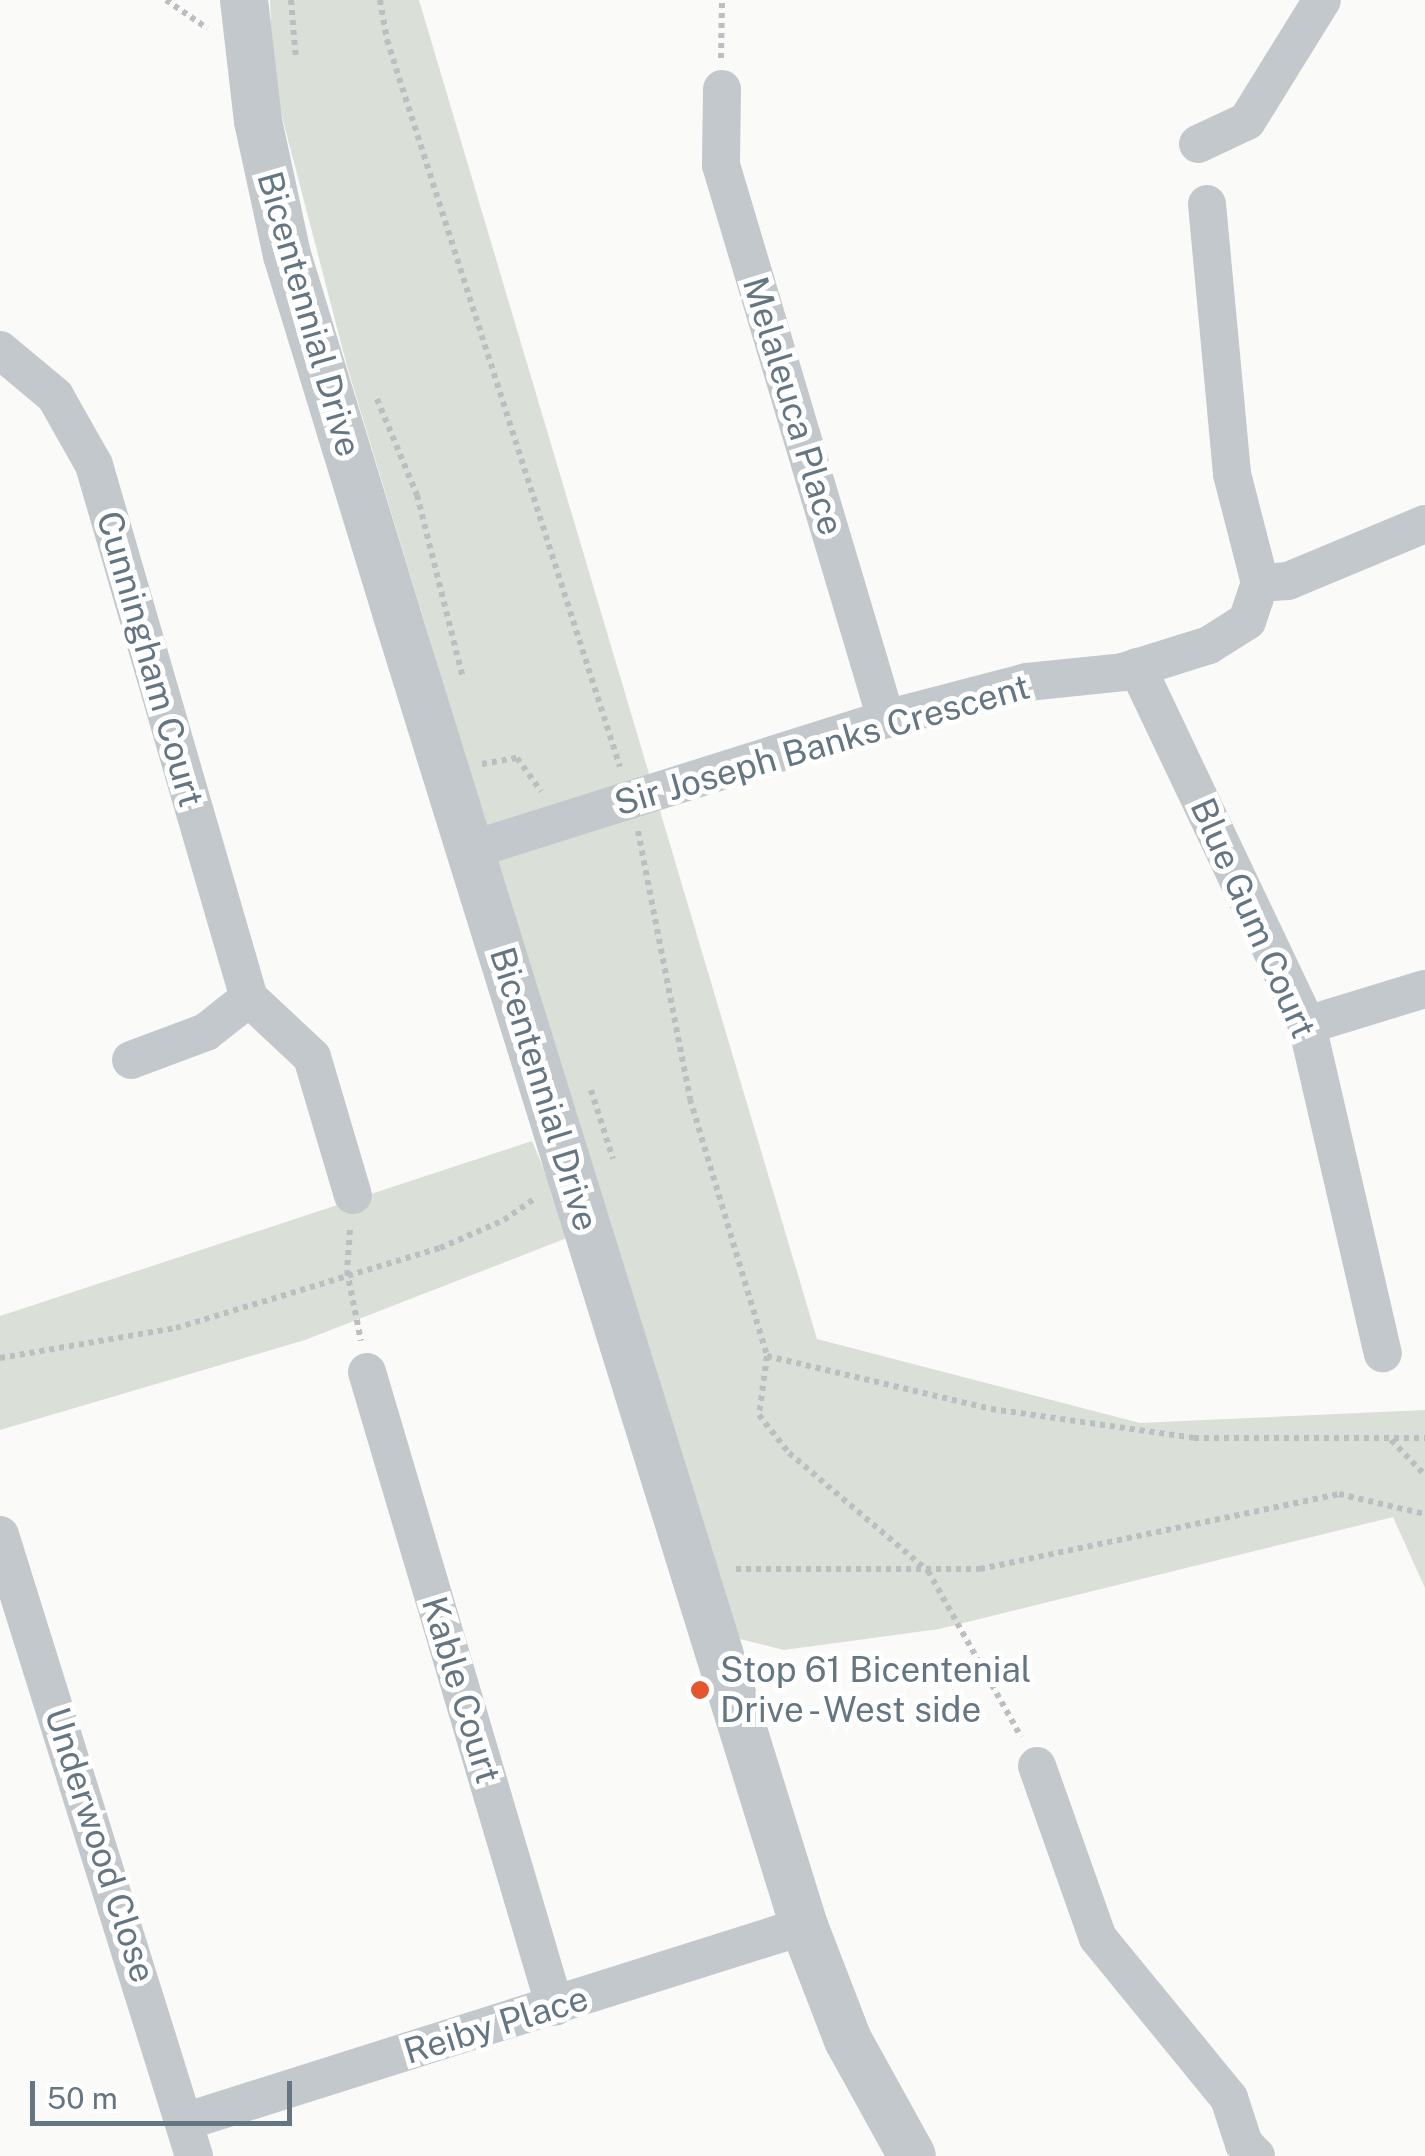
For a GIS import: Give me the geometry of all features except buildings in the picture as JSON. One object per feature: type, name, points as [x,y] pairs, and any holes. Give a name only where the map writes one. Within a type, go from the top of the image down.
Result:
[{"type":"street","points":[[1198,144],[1248,137],[1322,0]]},
{"type":"street","name":"Bicentennial Drive","points":[[228,16],[258,121],[287,255],[804,1926],[848,2040],[912,2156]]},
{"type":"street","name":"Melaleuca Place","points":[[722,89],[721,166],[886,719]]},
{"type":"street","points":[[1207,204],[1232,474],[1260,584],[1288,581],[1425,524]]},
{"type":"street","name":"Cunningham Court","points":[[0,350],[55,396],[94,465],[249,998]]},
{"type":"street","name":"Sir Joseph Banks Crescent","points":[[472,850],[618,782],[1027,682],[1137,667],[1209,645],[1247,621],[1260,584]]},
{"type":"street","name":"Blue Gum Court","points":[[1137,667],[1307,1026],[1384,1353]]},
{"type":"street","points":[[1307,1026],[1425,989]]},
{"type":"street","points":[[131,1060],[206,1032],[249,998],[312,1056],[352,1195]]},
{"type":"street","name":"Kable Court","points":[[367,1372],[555,2007]]},
{"type":"street","name":"Underwood Close","points":[[0,1535],[191,2138]]},
{"type":"street","points":[[1038,1766],[1098,1938],[1229,2098],[1244,2144],[1256,2156]]},
{"type":"street","name":"Reiby Place","points":[[191,2138],[555,2007],[804,1926]]},
{"type":"path","points":[[166,0],[228,16]]},
{"type":"path","points":[[380,0],[387,40],[618,782],[690,1099],[767,1356],[759,1416],[789,1454],[928,1571],[1038,1766]]},
{"type":"path","points":[[722,0],[722,89]]},
{"type":"path","points":[[484,763],[518,758],[545,794]]},
{"type":"path","points":[[0,1358],[176,1328],[347,1271],[440,1248],[573,1182]]},
{"type":"path","points":[[352,1195],[347,1271],[367,1372]]},
{"type":"path","points":[[767,1356],[991,1410],[1077,1423],[1240,1441],[1425,1438]]},
{"type":"path","points":[[1390,1438],[1425,1475]]},
{"type":"path","points":[[724,1568],[980,1568],[1339,1494],[1425,1514]]},
{"type":"shaded area","points":[[270,0],[419,0],[817,1339],[1140,1423],[1425,1410],[1425,1588],[1393,1517],[939,1629],[784,1650],[712,1632],[657,1392],[347,366],[273,82]]},
{"type":"shaded area","points":[[532,1141],[572,1236],[305,1340],[0,1430],[0,1316]]},
{"type":"place","name":"Stop 61 Bicentenial Drive - West side","points":[[700,1690]]}]
